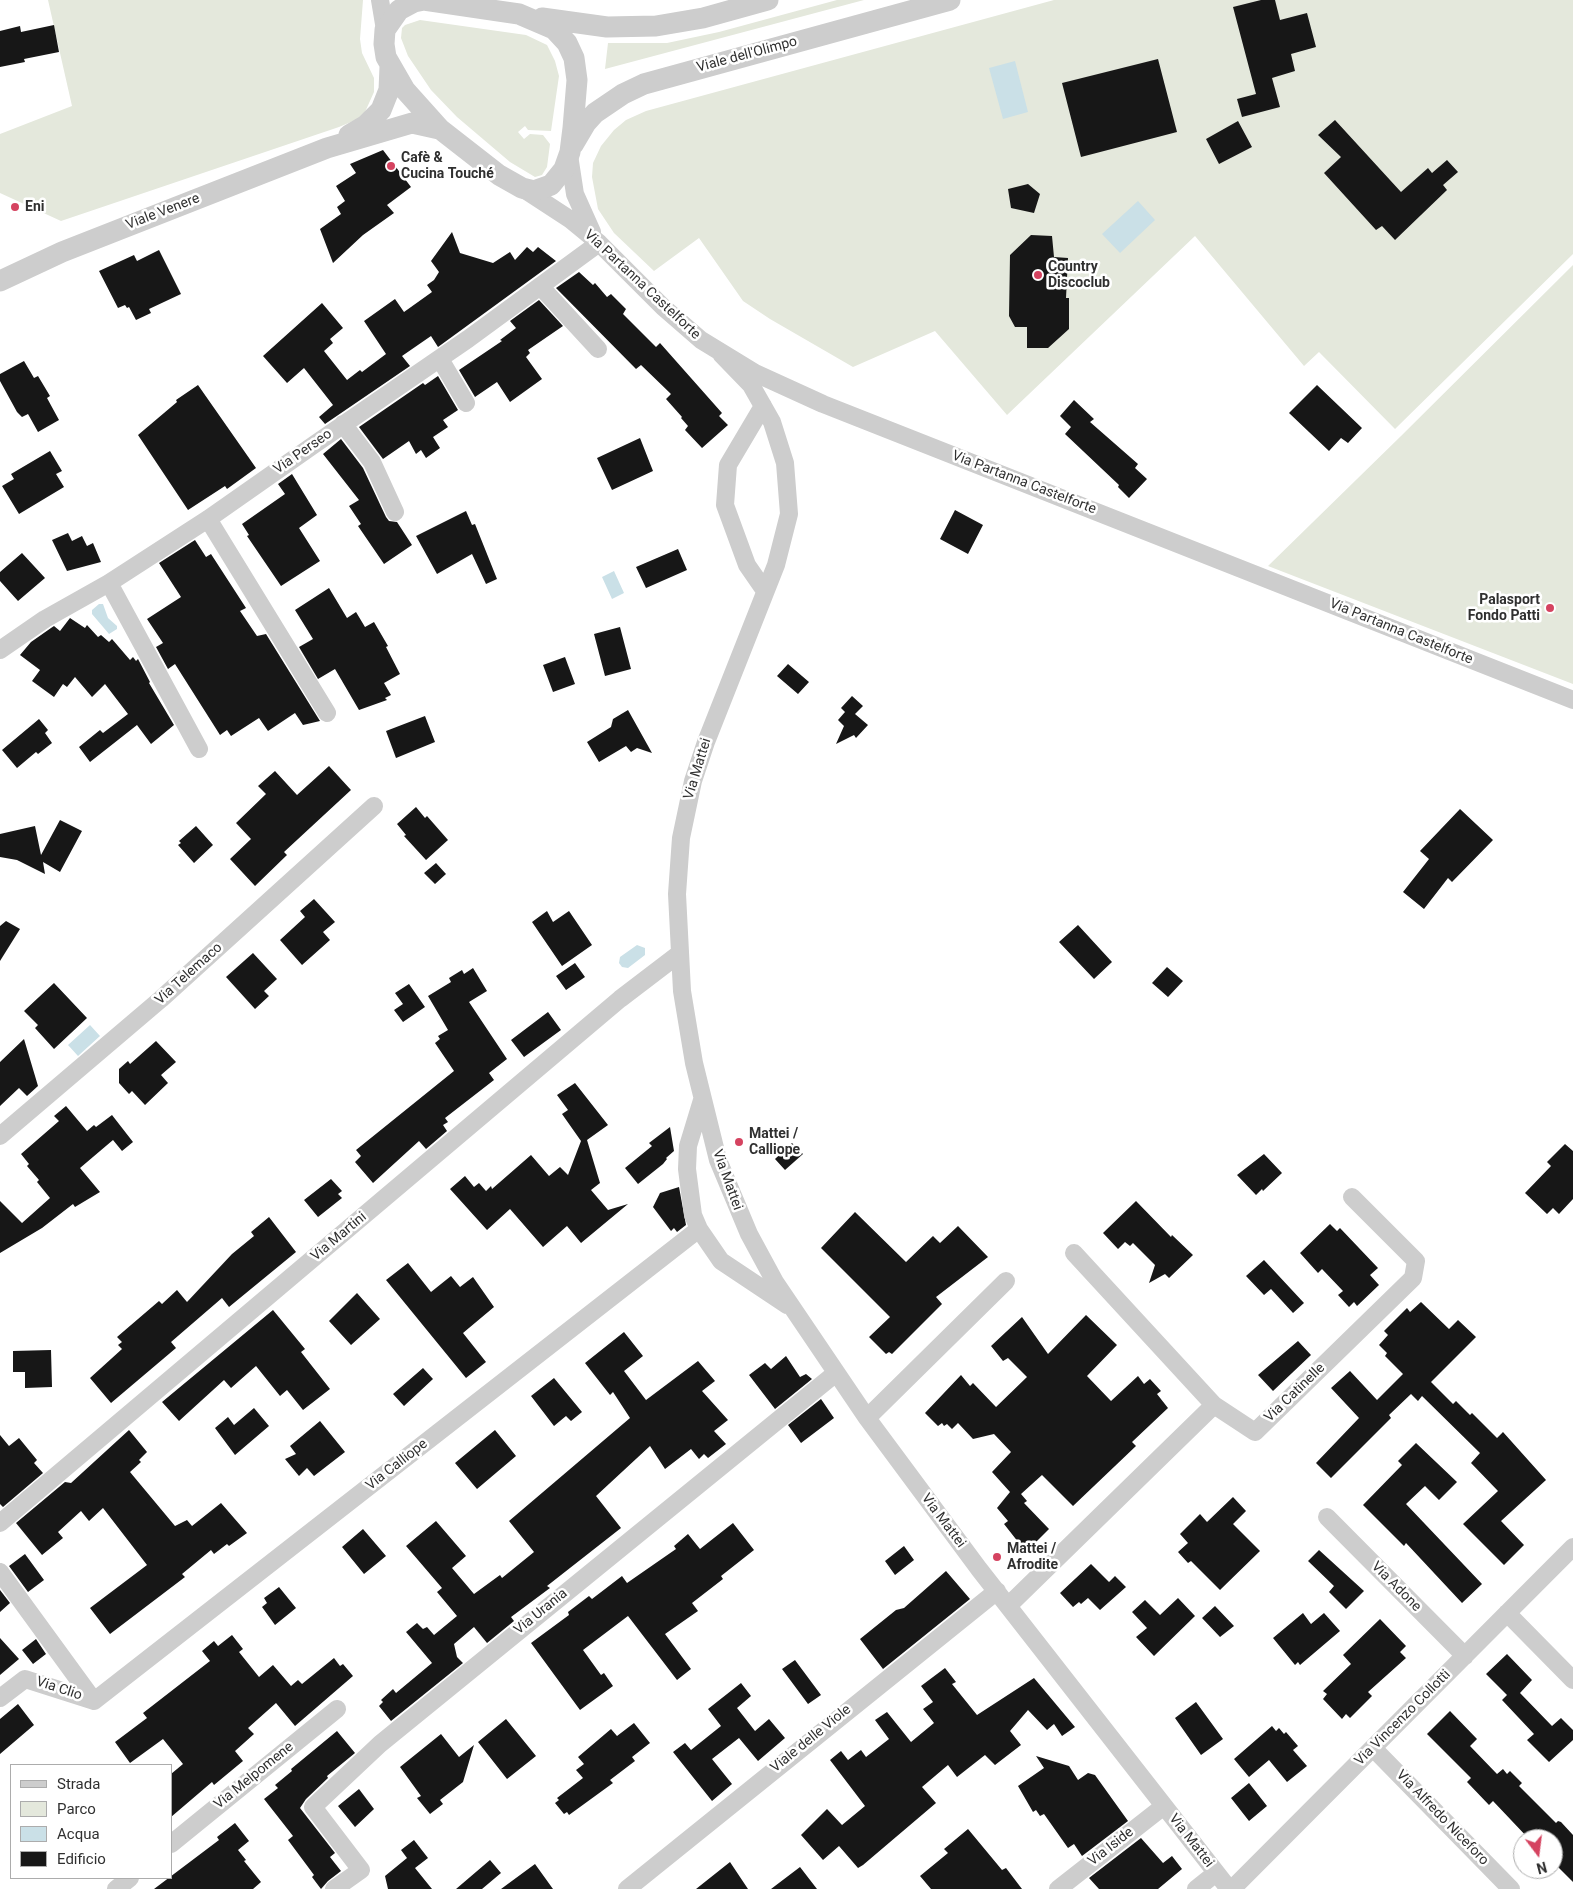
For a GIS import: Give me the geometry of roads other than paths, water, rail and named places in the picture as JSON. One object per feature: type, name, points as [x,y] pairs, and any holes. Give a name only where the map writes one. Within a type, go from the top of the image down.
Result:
[{"type":"street","points":[[380,0],[384,30],[384,50],[390,67],[413,102],[440,129],[484,165],[522,188]]},
{"type":"street","points":[[384,30],[399,10],[414,2],[456,2],[576,24],[656,26],[703,18],[768,0]]},
{"type":"street","name":"Viale dell'Olimpo","points":[[522,188],[539,191],[551,185],[564,169],[570,152],[586,123],[595,113],[623,94],[644,84],[950,0]]},
{"type":"street","points":[[519,14],[554,29],[571,49],[576,80],[570,152],[571,176],[577,202],[587,224],[599,243]]},
{"type":"street","name":"Viale Venere","points":[[327,148],[366,125],[381,110],[388,90],[390,67]]},
{"type":"street","name":"Viale Venere","points":[[0,280],[62,252],[327,148],[412,123],[426,124],[440,129]]},
{"type":"street","name":"Via Partanna Castelforte","points":[[522,188],[571,220],[599,243],[663,307],[721,354],[755,373],[823,404],[1573,700]]},
{"type":"street","name":"Via Perseo","points":[[0,650],[45,619],[109,583],[208,519],[343,424],[440,359],[599,243]]},
{"type":"street","points":[[540,286],[598,349]]},
{"type":"street","name":"Via Mattei","points":[[721,354],[751,385],[779,441],[785,463],[789,514],[776,565],[718,707],[686,809],[678,865],[679,954],[686,1024],[702,1099],[718,1160],[736,1207],[762,1259],[790,1306],[867,1418],[1008,1606],[1230,1889]]},
{"type":"street","points":[[440,359],[466,403]]},
{"type":"street","points":[[763,406],[728,465],[725,505],[746,565],[765,591]]},
{"type":"street","points":[[343,424],[372,462],[396,512]]},
{"type":"street","points":[[208,519],[327,713]]},
{"type":"street","points":[[109,583],[199,749]]},
{"type":"street","name":"Via Telemaco","points":[[0,1136],[161,999],[374,806]]},
{"type":"street","name":"Via Martini","points":[[0,1523],[620,999],[679,954]]},
{"type":"street","points":[[702,1099],[688,1146],[687,1169],[693,1214],[699,1229],[721,1261],[790,1306]]},
{"type":"street","name":"Via Catinelle","points":[[1214,1405],[1255,1432],[1413,1278],[1416,1262],[1352,1196]]},
{"type":"street","name":"Via Calliope","points":[[94,1701],[699,1229]]},
{"type":"street","points":[[1008,1606],[1214,1405],[1074,1253]]},
{"type":"street","points":[[867,1418],[1006,1281]]},
{"type":"street","name":"Via Urania","points":[[334,1889],[361,1870],[313,1807],[380,1744],[836,1373]]},
{"type":"street","name":"Via Adone","points":[[1327,1517],[1465,1656]]},
{"type":"street","name":"Via Vincenzo Collotti","points":[[1230,1889],[1573,1548]]},
{"type":"street","points":[[0,1572],[94,1701]]},
{"type":"street","name":"Viale delle Viole","points":[[627,1889],[997,1591]]},
{"type":"street","points":[[1508,1613],[1573,1680]]},
{"type":"street","name":"Via Clio","points":[[0,1698],[25,1679],[94,1701]]},
{"type":"street","name":"Via Melpomene","points":[[172,1843],[337,1708]]},
{"type":"street","name":"Via Alfredo Niceforo","points":[[1373,1748],[1511,1889]]},
{"type":"street","name":"Via Iside","points":[[1058,1889],[1164,1806]]},
{"type":"street","points":[[1196,1889],[1216,1873]]},
{"type":"street","points":[[116,1889],[129,1879]]},
{"type":"water","points":[[1015,61],[1028,112],[1003,119],[989,68]]},
{"type":"water","points":[[1138,201],[1155,220],[1120,253],[1102,234]]},
{"type":"water","points":[[614,571],[624,593],[612,599],[602,577]]},
{"type":"water","points":[[99,604],[103,604],[108,618],[117,626],[117,629],[109,634],[92,614],[92,610]]},
{"type":"water","points":[[637,945],[645,948],[645,955],[628,968],[622,967],[619,963],[620,957]]},
{"type":"water","points":[[90,1025],[100,1036],[78,1056],[68,1045]]},
{"type":"place","name":"Cafè & Cucina Touché","points":[[391,166]]},
{"type":"place","name":"Eni","points":[[15,207]]},
{"type":"place","name":"Country Discoclub","points":[[1038,275]]},
{"type":"place","name":"Palasport Fondo Patti","points":[[1550,608]]},
{"type":"place","name":"Mattei / Calliope","points":[[739,1142]]},
{"type":"place","name":"Mattei / Afrodite","points":[[997,1557]]}]
